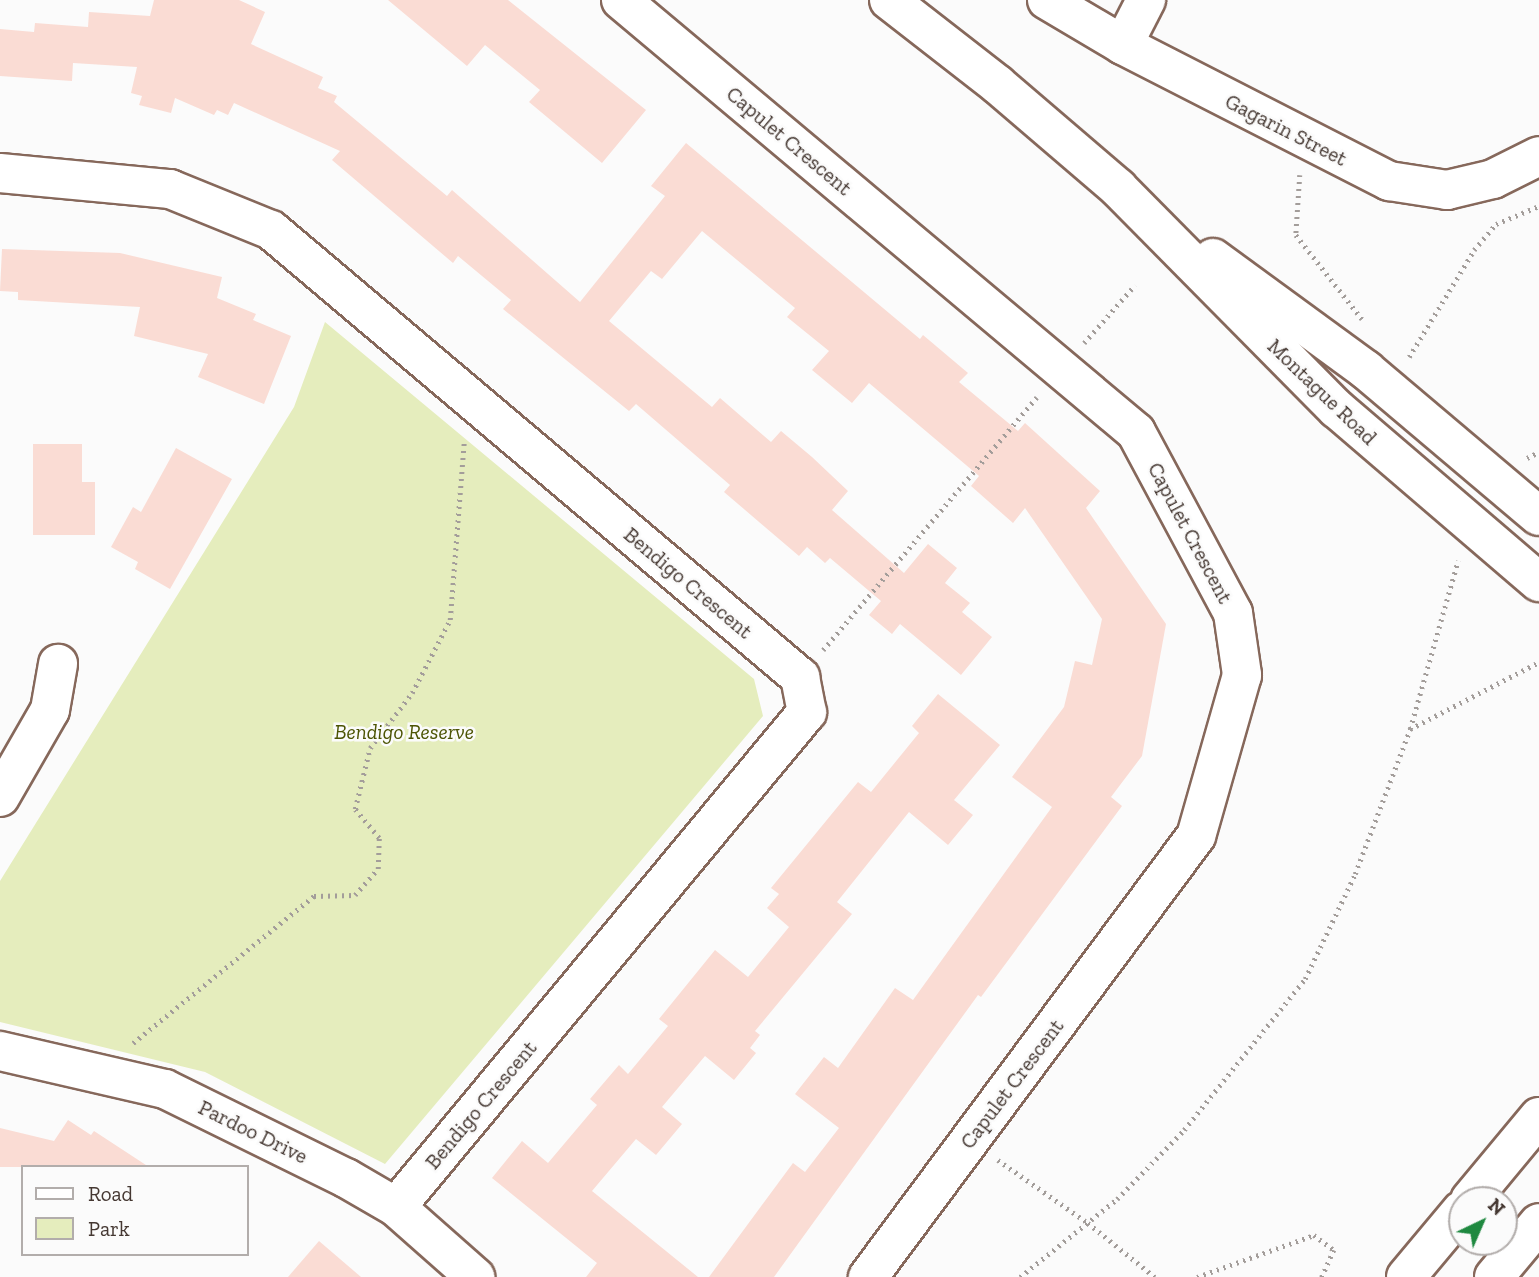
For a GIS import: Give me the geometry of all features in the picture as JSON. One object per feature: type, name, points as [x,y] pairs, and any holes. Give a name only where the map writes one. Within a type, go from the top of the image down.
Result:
[{"type":"street","name":"Capulet Crescent","points":[[621,0],[1136,432],[1233,613],[1242,674],[1196,836],[869,1277]]},
{"type":"street","name":"Montague Road","points":[[889,0],[1118,188],[1366,370],[1539,516]]},
{"type":"street","name":"Gagarin Street","points":[[1047,0],[1123,46],[1379,177],[1430,190],[1493,179],[1539,156]]},
{"type":"street","points":[[1123,46],[1146,0]]},
{"type":"street","name":"Bendigo Crescent","points":[[0,173],[170,189],[271,230],[800,677],[807,712],[396,1207]]},
{"type":"street","name":"Montague Road","points":[[1118,188],[1336,410],[1539,582]]},
{"type":"street","points":[[0,797],[50,710],[58,664]]},
{"type":"street","name":"Pardoo Drive","points":[[0,1051],[165,1089],[346,1178],[396,1207],[475,1277]]},
{"type":"street","points":[[1482,1186],[1539,1117]]},
{"type":"street","points":[[1494,1277],[1539,1223]]},
{"type":"street","points":[[1406,1277],[1448,1227]]},
{"type":"path","points":[[1303,139],[1296,235],[1369,328]]},
{"type":"path","points":[[1401,369],[1482,242],[1496,225],[1539,205]]},
{"type":"path","points":[[800,677],[1135,285]]},
{"type":"path","points":[[96,1073],[314,896],[355,895],[378,869],[379,838],[355,809],[370,748],[412,693],[450,620],[467,398]]},
{"type":"path","points":[[1020,1277],[1117,1199],[1184,1130],[1305,979],[1355,874],[1410,729],[1469,522]]},
{"type":"path","points":[[1410,729],[1539,662]]},
{"type":"path","points":[[997,1160],[1088,1223],[1155,1277]]},
{"type":"path","points":[[1197,1277],[1314,1235],[1334,1250],[1322,1277]]},
{"type":"green space","name":"Bendigo Reserve","points":[[325,322],[754,679],[763,716],[385,1164],[205,1072],[0,1022],[0,881],[294,407]]},
{"type":"building","points":[[154,0],[239,0],[265,12],[251,44],[323,77],[318,88],[337,96],[334,102],[447,196],[452,190],[580,302],[665,196],[651,186],[686,143],[920,339],[923,335],[968,373],[959,382],[1018,431],[1025,423],[1100,491],[1086,508],[1166,624],[1142,756],[1111,797],[1122,806],[981,997],[978,995],[774,1277],[709,1277],[793,1163],[805,1172],[839,1128],[795,1094],[824,1057],[838,1068],[895,988],[913,1000],[1052,807],[1012,777],[1064,707],[1075,661],[1092,665],[1102,619],[1025,508],[1013,523],[971,486],[979,476],[869,383],[852,403],[812,370],[829,351],[787,317],[795,308],[702,231],[662,279],[651,271],[609,321],[712,407],[720,398],[771,442],[781,431],[812,457],[848,491],[832,510],[904,573],[928,544],[957,568],[945,583],[970,603],[962,612],[992,637],[961,675],[900,624],[892,634],[869,615],[881,601],[830,558],[825,563],[807,547],[799,556],[724,492],[730,485],[636,404],[629,411],[503,309],[511,300],[458,256],[453,263],[332,160],[340,151],[234,103],[228,115],[217,110],[214,115],[175,98],[171,113],[139,105],[142,96],[131,93],[137,67],[73,63],[72,81],[0,76],[0,29],[34,32],[35,23],[88,27],[89,12],[150,16]]},
{"type":"building","points":[[388,0],[508,0],[646,110],[602,163],[529,102],[540,90],[485,45],[467,66]]},
{"type":"building","points":[[2,249],[120,253],[222,277],[217,298],[256,314],[253,320],[291,336],[264,404],[198,377],[208,354],[134,336],[140,307],[18,300],[18,292],[0,291]]},
{"type":"building","points":[[33,444],[82,444],[82,482],[95,482],[95,535],[33,535]]},
{"type":"building","points":[[176,448],[232,479],[170,589],[135,569],[138,562],[111,547],[133,507],[141,512]]},
{"type":"building","points":[[938,694],[1000,745],[954,800],[973,815],[948,845],[909,812],[837,902],[852,914],[755,1031],[760,1035],[750,1048],[756,1053],[734,1080],[705,1056],[662,1107],[682,1124],[656,1155],[636,1139],[592,1191],[698,1277],[586,1277],[597,1263],[492,1178],[522,1141],[548,1163],[597,1105],[590,1099],[619,1065],[628,1074],[668,1026],[659,1019],[715,950],[748,977],[789,927],[767,908],[779,894],[771,888],[858,782],[871,792],[919,733],[912,726]]},
{"type":"building","points":[[68,1120],[91,1135],[94,1131],[146,1165],[0,1167],[0,1128],[54,1141]]},
{"type":"building","points":[[319,1241],[361,1277],[288,1277]]}]
